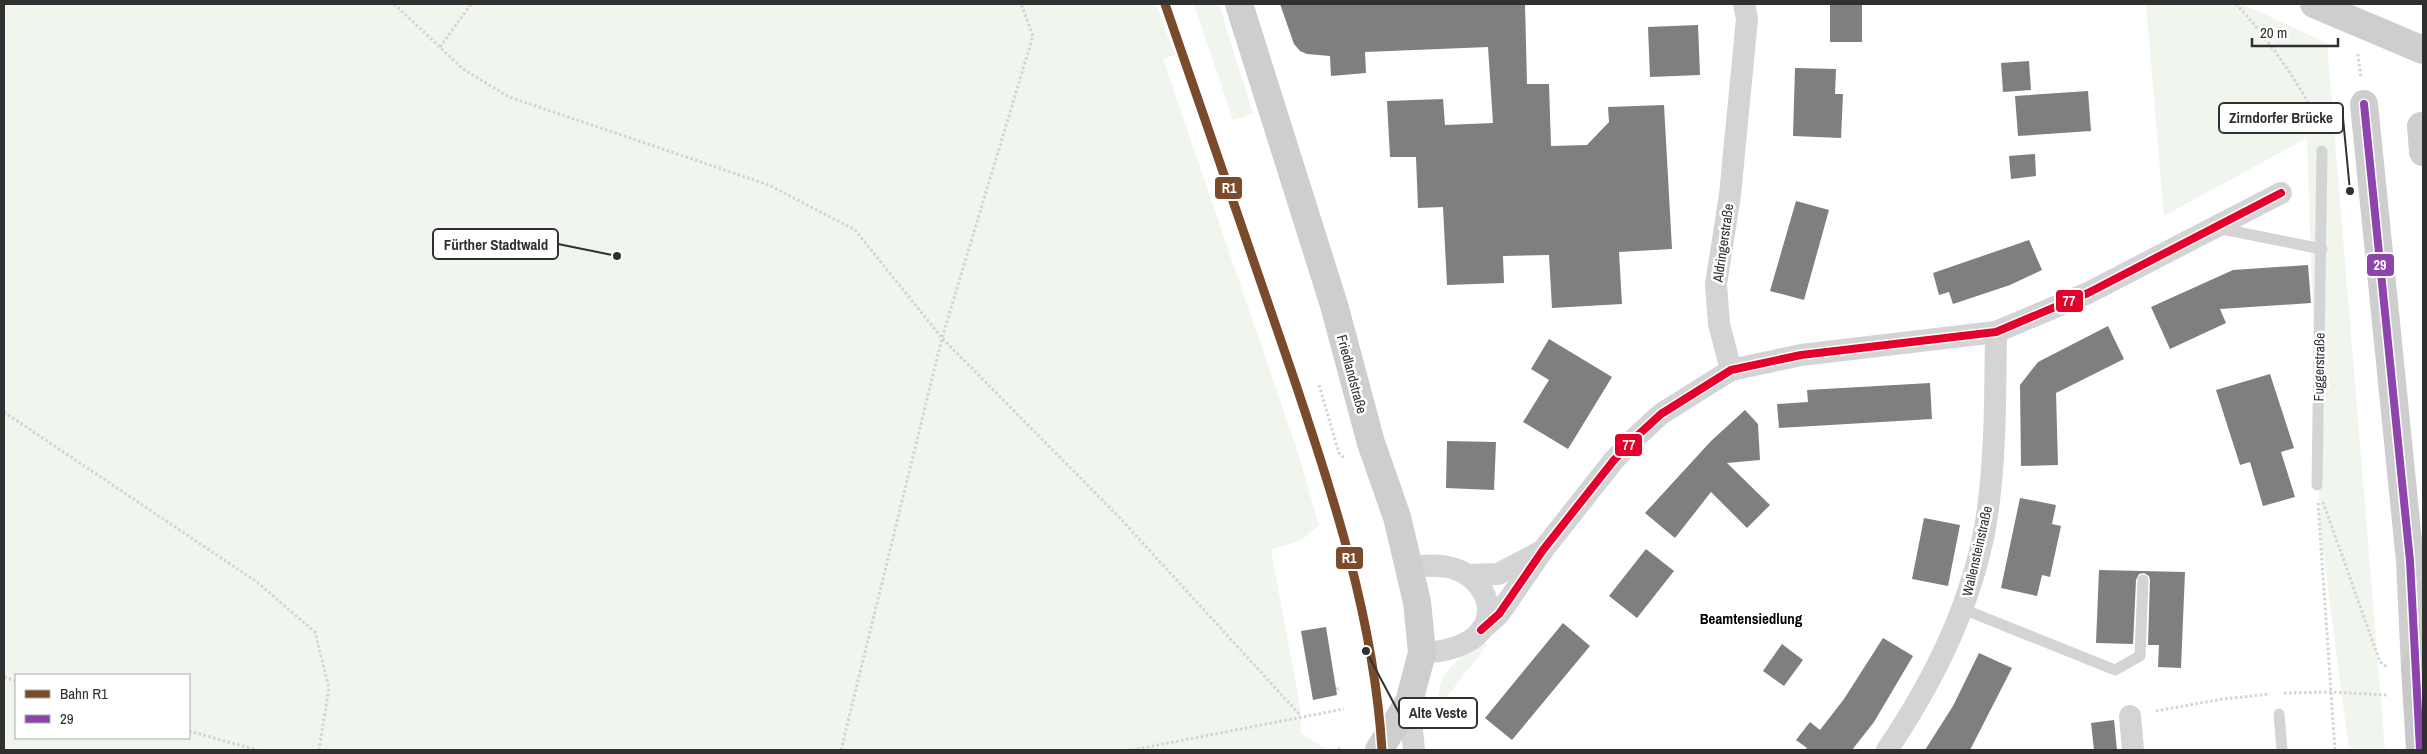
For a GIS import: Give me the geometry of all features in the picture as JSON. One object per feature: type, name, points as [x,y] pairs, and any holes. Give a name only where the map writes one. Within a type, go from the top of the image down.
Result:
[{"type":"main road","name":"Friedlandstraße","points":[[1239,4],[1334,305],[1370,443],[1397,517],[1410,567],[1417,602],[1422,653],[1409,702]]},
{"type":"main road","points":[[2314,4],[2423,50]]},
{"type":"main road","points":[[2364,104],[2410,560],[2402,668],[2420,750]]},
{"type":"main road","points":[[2402,668],[2423,640]]},
{"type":"main road","points":[[1379,750],[1409,702]]},
{"type":"street","name":"Aldringerstraße","points":[[1731,370],[1720,324],[1716,284],[1730,195],[1747,19],[1744,4]]},
{"type":"street","points":[[1422,653],[1450,648],[1474,637],[1499,614],[1514,595],[1543,550],[1614,460],[1637,436],[1661,414],[1731,370],[1801,355],[1996,332],[2088,293],[2281,193]]},
{"type":"street","name":"Wallensteinstraße","points":[[1887,750],[1912,712],[1963,609],[1986,523],[1994,445],[1996,332]]},
{"type":"street","points":[[1410,567],[1447,566],[1470,575],[1498,574],[1543,550]]},
{"type":"street","points":[[1470,575],[1478,583],[1487,599],[1486,620],[1481,630]]},
{"type":"street","name":"Friedlandstraße","points":[[1409,702],[1414,750]]},
{"type":"street","points":[[2130,716],[2133,750]]},
{"type":"lane","name":"Fuggerstraße","points":[[2317,485],[2322,151]]},
{"type":"lane","points":[[2216,228],[2322,249]]},
{"type":"lane","points":[[1963,609],[2115,670],[2140,656],[2143,580]]},
{"type":"lane","points":[[2279,714],[2282,750]]},
{"type":"path","points":[[394,4],[463,69],[509,97],[769,185],[855,230],[942,338],[1119,517],[1301,716]]},
{"type":"path","points":[[440,47],[471,4]]},
{"type":"path","points":[[841,750],[942,338],[1033,36],[1021,4]]},
{"type":"path","points":[[2236,4],[2281,61],[2317,118],[2322,151]]},
{"type":"path","points":[[1319,385],[1339,453],[1346,460]]},
{"type":"path","points":[[4,412],[257,582],[315,632],[329,688],[319,750]]},
{"type":"path","points":[[2317,485],[2380,662],[2402,668]]},
{"type":"path","points":[[2317,485],[2335,750]]},
{"type":"path","points":[[1336,689],[1341,689]]},
{"type":"path","points":[[2130,716],[2223,699],[2298,692],[2391,695]]},
{"type":"path","points":[[1132,750],[1344,709]]},
{"type":"path","points":[[190,731],[257,750]]},
{"type":"shaded area","points":[[4,4],[1156,4],[1175,55],[1163,59],[1298,453],[1319,525],[1302,540],[1271,550],[1300,707],[1301,733],[1328,750],[4,750]]},
{"type":"shaded area","points":[[1194,4],[1219,4],[1253,114],[1233,120]]},
{"type":"shaded area","points":[[2146,4],[2242,4],[2327,43],[2385,750],[2349,750],[2320,527],[2307,138],[2164,216]]},
{"type":"shaded area","points":[[1484,642],[1487,645],[1446,698],[1442,707],[1437,708],[1437,700],[1445,674],[1462,657]]},
{"type":"building","points":[[1280,4],[1525,4],[1527,84],[1549,84],[1551,146],[1587,145],[1609,122],[1608,107],[1664,105],[1672,249],[1619,252],[1622,304],[1552,308],[1549,255],[1503,256],[1504,283],[1447,285],[1443,207],[1418,208],[1416,157],[1390,157],[1387,101],[1443,99],[1445,125],[1493,123],[1488,47],[1365,52],[1366,73],[1331,76],[1330,56],[1307,54],[1300,51],[1294,44]]},
{"type":"building","points":[[1830,4],[1862,4],[1862,42],[1830,42]]},
{"type":"building","points":[[1698,25],[1700,75],[1650,77],[1648,27]]},
{"type":"building","points":[[2029,61],[2031,90],[2003,92],[2001,63]]},
{"type":"building","points":[[1795,68],[1836,69],[1835,94],[1843,94],[1841,138],[1793,136]]},
{"type":"building","points":[[2088,91],[2091,131],[2018,136],[2015,96]]},
{"type":"building","points":[[2035,154],[2036,176],[2011,179],[2009,156]]},
{"type":"building","points":[[1796,201],[1829,210],[1804,300],[1770,291]]},
{"type":"building","points":[[2029,240],[2042,270],[2010,285],[1953,304],[1949,292],[1939,295],[1933,273]]},
{"type":"building","points":[[2308,265],[2311,303],[2220,309],[2226,323],[2170,349],[2151,307],[2233,270]]},
{"type":"building","points":[[2108,326],[2124,359],[2056,393],[2058,465],[2021,466],[2020,385],[2038,362]]},
{"type":"building","points":[[1549,339],[1612,377],[1568,449],[1523,422],[1549,380],[1531,369]]},
{"type":"building","points":[[2270,374],[2294,448],[2281,452],[2295,497],[2263,506],[2250,462],[2240,465],[2216,390]]},
{"type":"building","points":[[1930,383],[1932,419],[1779,428],[1777,404],[1808,402],[1807,390]]},
{"type":"building","points":[[1745,410],[1758,424],[1760,460],[1727,463],[1770,505],[1747,528],[1711,492],[1675,538],[1645,513],[1711,441]]},
{"type":"building","points":[[1447,441],[1496,442],[1494,490],[1446,488]]},
{"type":"building","points":[[2020,498],[2056,505],[2052,524],[2061,526],[2050,577],[2042,575],[2037,596],[2001,588]]},
{"type":"building","points":[[1924,518],[1960,525],[1948,586],[1912,579]]},
{"type":"building","points":[[1646,549],[1674,571],[1637,618],[1609,596]]},
{"type":"building","points":[[2099,570],[2185,572],[2181,668],[2158,667],[2159,645],[2148,645],[2150,580],[2149,576],[2144,573],[2139,574],[2136,580],[2133,644],[2096,643]]},
{"type":"building","points":[[1563,623],[1590,646],[1512,740],[1485,718]]},
{"type":"building","points":[[1326,627],[1337,695],[1313,700],[1301,631]]},
{"type":"building","points":[[1883,638],[1913,656],[1874,722],[1852,750],[1805,750],[1807,748],[1796,740],[1810,722],[1820,730],[1844,699]]},
{"type":"building","points":[[1782,644],[1803,660],[1784,686],[1763,671]]},
{"type":"building","points":[[1979,653],[2012,668],[1970,750],[1925,750],[1953,706]]},
{"type":"building","points":[[2114,720],[2117,750],[2094,750],[2091,723]]},
{"type":"rail line","name":"R1","points":[[1165,4],[1276,324],[1336,510],[1361,605],[1378,701],[1382,750]]},
{"type":"transit line","name":"29","points":[[2364,104],[2410,561],[2420,750]]},
{"type":"transit line","name":"77","points":[[1481,630],[1499,614],[1543,550],[1614,460],[1637,436],[1661,414],[1731,370],[1801,355],[1996,332],[2088,293],[2281,193]]},
{"type":"place","name":"Zirndorfer Brücke","points":[[2350,191]]},
{"type":"place","name":"Fürther Stadtwald","points":[[617,256]]},
{"type":"place","name":"Alte Veste","points":[[1366,651]]},
{"type":"district","name":"Beamtensiedlung","points":[[1751,619]]}]
